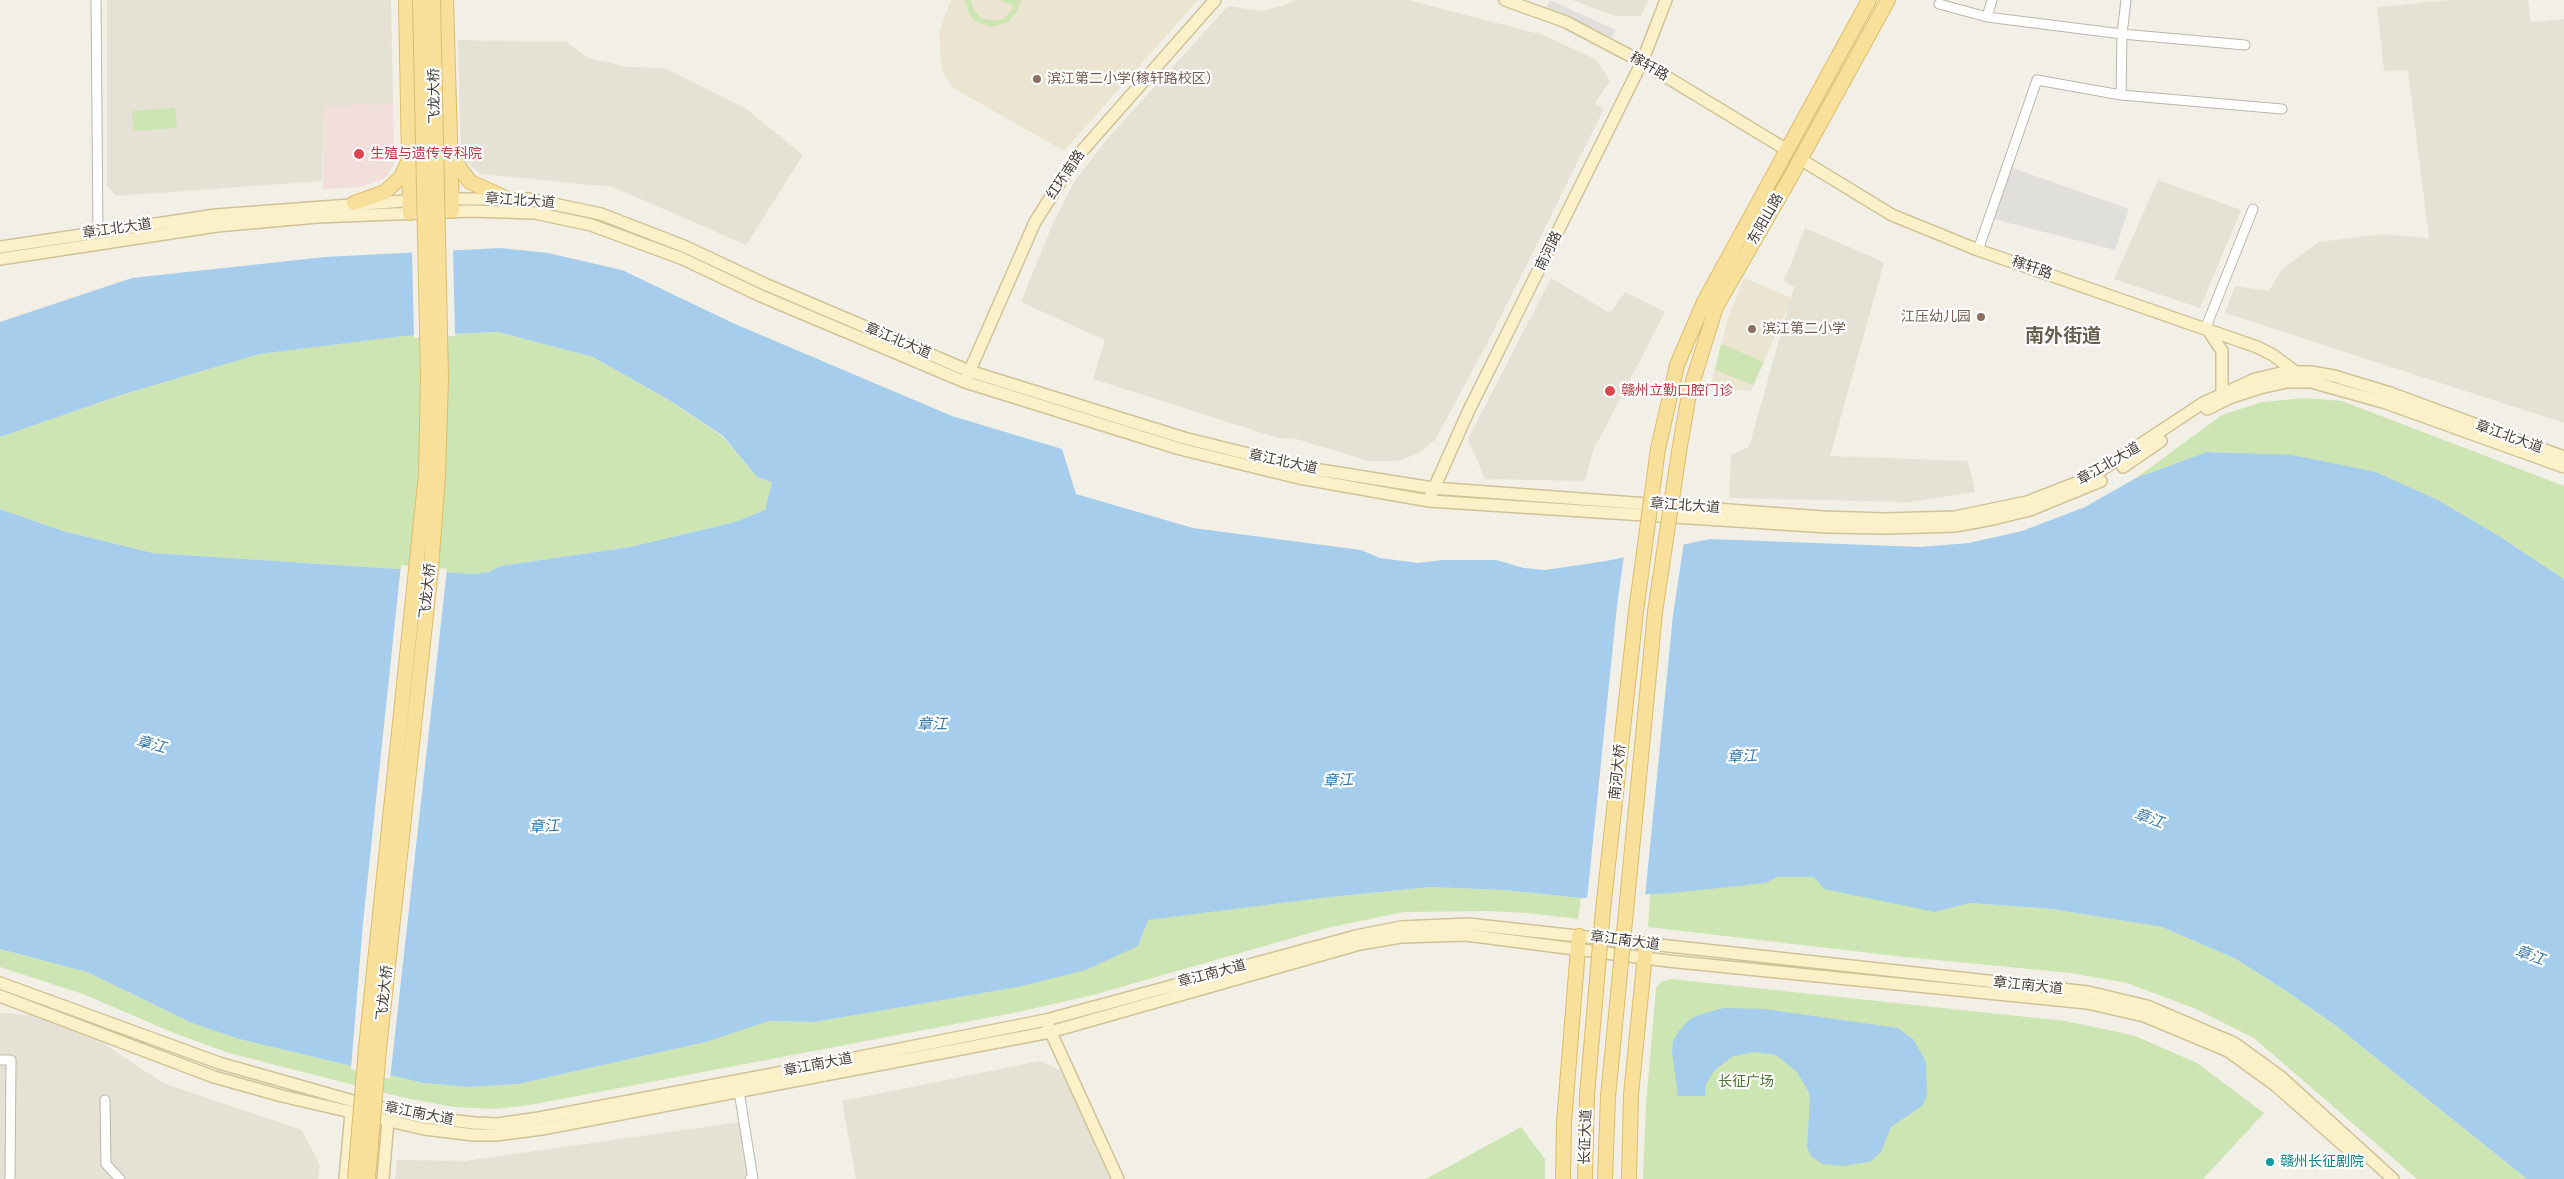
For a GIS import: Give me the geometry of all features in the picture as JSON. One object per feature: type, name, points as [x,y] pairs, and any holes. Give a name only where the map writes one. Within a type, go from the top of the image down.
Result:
[{"type":"main road","points":[[406,0],[410,206]]},
{"type":"main road","name":"飞龙大桥","points":[[355,1179],[366,1048],[426,474],[428,378],[420,0]]},
{"type":"main road","name":"飞龙大桥","points":[[368,1179],[379,1049],[438,483],[441,378],[433,0]]},
{"type":"main road","points":[[446,0],[452,205]]},
{"type":"main road","name":"红环南路","points":[[967,376],[1035,222],[1074,160],[1215,0]]},
{"type":"main road","name":"稼轩路","points":[[1505,0],[1566,22],[1642,62],[1786,150]]},
{"type":"main road","name":"南河路","points":[[1429,501],[1433,488],[1474,402],[1642,62],[1666,0]]},
{"type":"main road","name":"东阳山路","points":[[1658,449],[1677,364],[1704,302],[1869,0]]},
{"type":"main road","name":"东阳山路","points":[[1679,452],[1689,394],[1716,307],[1888,0]]},
{"type":"main road","points":[[450,153],[456,165],[470,182],[506,198]]},
{"type":"main road","points":[[354,204],[390,188],[404,172],[409,158]]},
{"type":"main road","name":"稼轩路","points":[[1800,159],[1892,215],[1978,250],[2206,327],[2273,355],[2297,377]]},
{"type":"main road","name":"章江北大道","points":[[0,247],[216,215],[354,204],[452,205],[506,198],[553,203],[622,221],[686,247],[967,376],[1184,438],[1301,467],[1433,488],[1823,517],[1884,519],[1955,517],[2027,502],[2092,477],[2203,403],[2222,393],[2255,379],[2297,377],[2334,376],[2390,393],[2560,455]]},
{"type":"main road","name":"章江北大道","points":[[452,205],[535,213],[591,225],[683,259],[761,296],[967,376],[1180,449],[1299,478],[1429,501],[1828,527],[1955,526],[2030,510],[2094,485],[2150,450],[2205,410],[2232,397],[2297,377],[2386,403],[2564,467]]},
{"type":"main road","name":"章江北大道","points":[[0,259],[217,226],[410,206]]},
{"type":"main road","points":[[2206,327],[2222,351],[2222,393]]},
{"type":"main road","name":"南河大桥","points":[[1588,1095],[1604,910],[1635,621],[1658,449]]},
{"type":"main road","name":"南河大桥","points":[[1608,1097],[1655,612],[1679,452]]},
{"type":"main road","name":"章江南大道","points":[[0,983],[220,1063],[353,1101],[423,1117],[476,1124],[496,1124],[539,1118],[1046,1020],[1284,954],[1401,927],[1468,924],[1578,942],[1668,961],[2087,1003],[2144,1016],[2228,1051],[2275,1084],[2381,1179]]},
{"type":"main road","name":"章江南大道","points":[[0,996],[214,1076],[282,1096],[351,1113],[452,1133],[496,1135],[542,1129],[1050,1032],[1350,946],[1401,937],[1466,935],[1646,944],[2088,992],[2147,1006],[2234,1043],[2281,1077],[2393,1179]]},
{"type":"main road","points":[[1563,1179],[1564,1124],[1578,942]]},
{"type":"main road","points":[[1628,1179],[1631,1104],[1646,944]]},
{"type":"main road","points":[[1046,1020],[1118,1179]]},
{"type":"main road","name":"长征大道","points":[[1585,1179],[1588,1095]]},
{"type":"main road","name":"长征大道","points":[[1605,1179],[1608,1097]]},
{"type":"main road","points":[[345,1179],[351,1113]]},
{"type":"main road","points":[[383,1179],[388,1121]]},
{"type":"street","points":[[96,0],[98,232]]},
{"type":"street","points":[[1987,17],[1992,0]]},
{"type":"street","points":[[2121,95],[2122,34],[2126,0]]},
{"type":"street","points":[[1939,4],[1987,17],[2122,34],[2245,45]]},
{"type":"street","points":[[1978,250],[2037,80],[2121,95],[2282,109]]},
{"type":"street","points":[[2206,327],[2253,209]]},
{"type":"street","points":[[0,1060],[11,1060],[10,1179]]},
{"type":"street","points":[[739,1091],[753,1179],[750,1179]]},
{"type":"street","points":[[106,1100],[106,1164],[114,1177]]},
{"type":"street","points":[[0,1150],[10,1151]]},
{"type":"shaded area","points":[[107,0],[391,0],[393,104],[324,107],[322,181],[116,196],[107,186]]},
{"type":"shaded area","name":"滨江第二小学(稼轩路校区）","points":[[951,0],[1198,0],[1064,151],[953,88],[942,71],[939,33]]},
{"type":"shaded area","points":[[1296,0],[1408,0],[1543,35],[1597,60],[1610,81],[1595,103],[1604,109],[1489,340],[1435,440],[1419,453],[1398,461],[1369,461],[1293,438],[1278,438],[1093,379],[1105,340],[1021,302],[1054,221],[1076,179],[1108,138],[1228,6],[1260,11],[1282,6]]},
{"type":"shaded area","points":[[1550,0],[1616,30],[1612,37],[1546,7]]},
{"type":"shaded area","points":[[1572,0],[1648,0],[1641,16],[1616,16]]},
{"type":"shaded area","points":[[2450,0],[2528,0],[2531,22],[2564,19],[2564,423],[2225,313],[2235,286],[2269,291],[2282,269],[2319,242],[2383,234],[2429,238],[2408,70],[2384,71],[2377,7]]},
{"type":"shaded area","points":[[458,40],[566,42],[588,58],[627,67],[664,68],[745,108],[803,155],[746,245],[613,187],[481,174],[461,158]]},
{"type":"shaded area","name":"生殖与遗传专科院","points":[[393,104],[394,164],[386,178],[362,187],[323,189],[324,107]]},
{"type":"shaded area","points":[[2010,167],[2129,209],[2115,250],[1993,219]]},
{"type":"shaded area","points":[[2158,180],[2241,210],[2200,308],[2114,279]]},
{"type":"shaded area","points":[[1805,228],[1884,262],[1830,456],[1968,461],[1975,492],[1908,502],[1729,498],[1731,455],[1749,447],[1794,287],[1784,281]]},
{"type":"shaded area","points":[[1551,278],[1610,313],[1625,292],[1665,312],[1593,451],[1585,481],[1485,479],[1468,439]]},
{"type":"shaded area","name":"滨江第二小学","points":[[1744,278],[1792,298],[1751,391],[1710,387],[1729,315]]},
{"type":"shaded area","points":[[0,1013],[31,1015],[92,1036],[163,1083],[302,1130],[320,1165],[318,1179],[0,1179]]},
{"type":"shaded area","points":[[1040,1061],[1060,1070],[1113,1179],[856,1179],[842,1101]]},
{"type":"shaded area","points":[[748,1121],[755,1179],[395,1179],[397,1160],[465,1161]]},
{"type":"green space","points":[[965,0],[971,0],[974,10],[981,18],[996,21],[1005,18],[1014,6],[999,0],[1021,0],[1016,13],[1008,22],[991,27],[975,21],[968,12]]},
{"type":"green space","points":[[175,108],[177,128],[133,131],[132,111]]},
{"type":"green space","points":[[498,332],[593,357],[669,400],[723,437],[757,477],[772,482],[765,510],[735,522],[630,547],[500,566],[489,572],[474,574],[153,553],[63,531],[0,509],[0,437],[121,395],[260,354],[404,336]]},
{"type":"green space","points":[[1721,344],[1764,362],[1753,385],[1715,370]]},
{"type":"green space","points":[[2305,398],[2342,401],[2564,486],[2564,579],[2499,536],[2438,500],[2376,472],[2241,453],[2207,452],[2136,478],[2222,415],[2262,402]]},
{"type":"green space","points":[[1777,877],[1814,877],[1935,912],[1970,903],[2052,909],[2162,927],[2236,959],[2286,991],[2335,1025],[2527,1179],[2417,1179],[2254,1038],[2196,1009],[2127,983],[2071,973],[1905,957],[1648,927],[1650,894],[1766,883]]},
{"type":"green space","points":[[1431,887],[1504,890],[1581,898],[1578,919],[1528,913],[1487,911],[1404,912],[1331,927],[1093,995],[1018,1012],[530,1105],[494,1109],[454,1107],[405,1098],[229,1053],[174,1033],[83,994],[0,967],[0,949],[87,972],[192,1023],[239,1039],[423,1083],[469,1087],[518,1084],[706,1042],[769,1021],[815,1022],[1018,987],[1147,920],[1322,898]]},
{"type":"green space","name":"长征广场","points":[[1671,979],[2065,1021],[2113,1031],[2135,1036],[2197,1063],[2264,1113],[2203,1179],[1643,1179],[1646,1105],[1656,988],[1661,982]]},
{"type":"green space","points":[[1521,1127],[1545,1159],[1545,1179],[1426,1179]]},
{"type":"water","name":"章江","points":[[500,248],[548,253],[622,270],[735,324],[952,416],[1062,449],[1076,494],[1193,528],[1361,550],[1380,558],[1418,563],[1443,560],[1496,560],[1524,568],[1545,570],[1606,561],[1710,539],[1921,547],[1969,543],[2022,531],[2085,507],[2136,478],[2207,452],[2292,455],[2376,472],[2438,500],[2499,536],[2564,579],[2564,1179],[2527,1179],[2335,1025],[2286,991],[2236,959],[2162,927],[2052,909],[1970,903],[1935,912],[1824,889],[1814,877],[1777,877],[1766,883],[1672,893],[1581,898],[1504,890],[1431,887],[1322,898],[1148,920],[1138,946],[1086,970],[1018,987],[815,1022],[769,1021],[706,1042],[518,1084],[469,1087],[423,1083],[239,1039],[192,1023],[87,972],[0,949],[0,509],[63,531],[153,553],[474,574],[489,572],[500,566],[630,547],[735,522],[765,510],[772,482],[757,477],[723,436],[669,400],[593,357],[498,332],[404,336],[260,354],[121,395],[0,437],[0,322],[132,278],[325,257]]},
{"type":"water","points":[[1724,1008],[1764,1009],[1898,1028],[1914,1040],[1926,1062],[1927,1096],[1922,1106],[1891,1127],[1881,1152],[1870,1162],[1842,1166],[1822,1164],[1811,1156],[1807,1147],[1810,1096],[1808,1091],[1797,1072],[1776,1055],[1755,1052],[1733,1056],[1714,1071],[1706,1084],[1705,1096],[1678,1096],[1672,1052],[1673,1041],[1689,1020],[1698,1015]]},
{"type":"pier","points":[[453,248],[455,336],[414,338],[412,250]]},
{"type":"pier","points":[[1684,542],[1673,615],[1645,897],[1587,900],[1617,606],[1624,555]]},
{"type":"pier","points":[[401,565],[447,569],[390,1079],[351,1069],[363,923]]},
{"type":"place","name":"滨江第二小学(稼轩路校区）","points":[[1037,79]]},
{"type":"place","name":"生殖与遗传专科院","points":[[359,154]]},
{"type":"place","name":"江压幼儿园","points":[[1981,317]]},
{"type":"place","name":"滨江第二小学","points":[[1752,329]]},
{"type":"place","name":"赣州立勤口腔门诊","points":[[1610,391]]},
{"type":"place","name":"赣州长征剧院","points":[[2270,1162]]},
{"type":"district","name":"南外街道","points":[[2063,337]]}]
